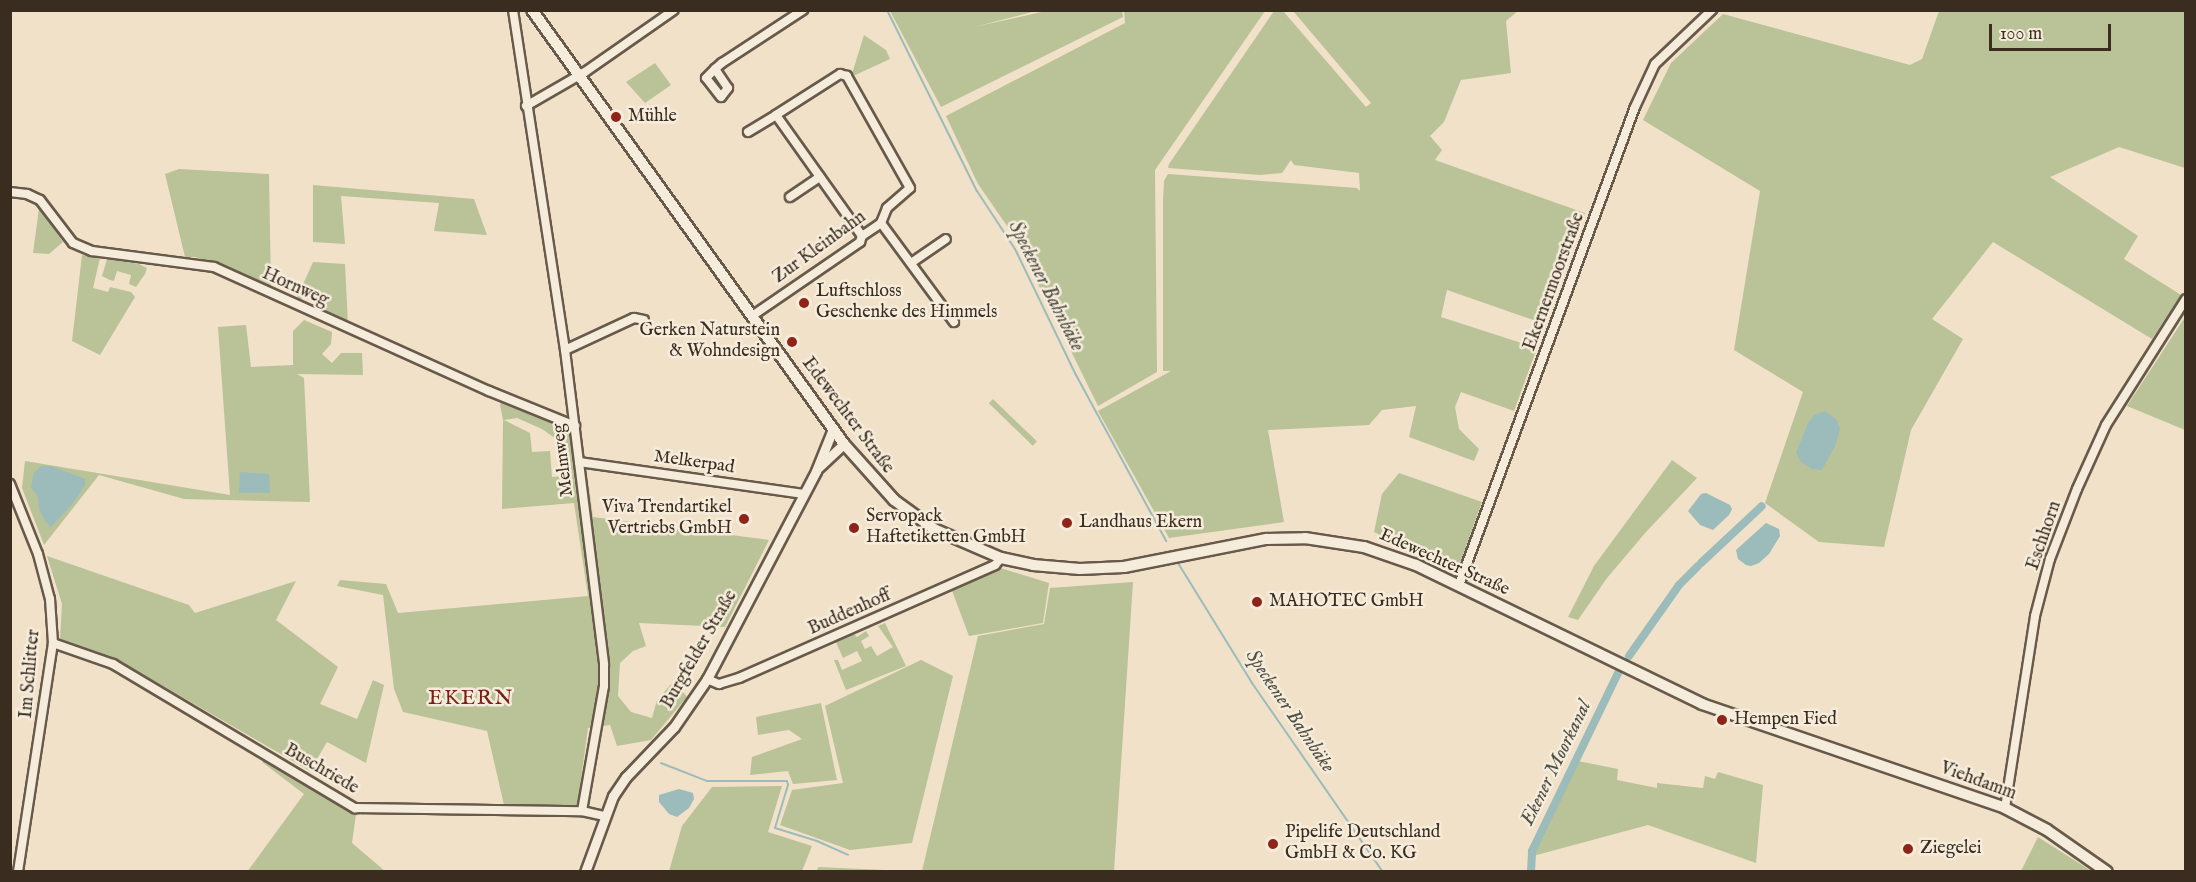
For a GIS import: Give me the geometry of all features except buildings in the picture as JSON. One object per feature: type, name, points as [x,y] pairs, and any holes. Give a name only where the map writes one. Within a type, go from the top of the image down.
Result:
[{"type":"main road","name":"Edewechter Straße","points":[[532,10],[844,444],[878,485],[915,516],[961,542],[1001,558],[1057,568],[1100,569],[1146,564],[1248,541],[1305,538],[1364,547],[1391,555],[1459,585],[1702,704],[1826,748]]},
{"type":"main road","name":"Viehdamm","points":[[1826,748],[2005,808],[2047,830],[2107,872]]},
{"type":"street","name":"Melmweg","points":[[513,10],[565,350],[604,665],[604,686],[582,811]]},
{"type":"street","points":[[526,106],[579,75],[674,10]]},
{"type":"street","points":[[715,69],[803,10]]},
{"type":"street","name":"Ekernermoorstraße","points":[[1459,585],[1635,108],[1655,64],[1712,10]]},
{"type":"street","name":"Zur Kleinbahn","points":[[752,316],[860,242],[862,236],[881,223],[887,208],[910,188],[847,76],[840,74],[776,115]]},
{"type":"street","points":[[748,132],[776,115],[862,236]]},
{"type":"street","points":[[790,197],[820,177]]},
{"type":"street","name":"Hornweg","points":[[10,192],[27,194],[40,200],[73,243],[82,247],[92,251],[214,267],[489,391],[574,426]]},
{"type":"street","points":[[881,223],[954,322]]},
{"type":"street","points":[[911,263],[946,239]]},
{"type":"street","name":"Eschhorn","points":[[2005,808],[2035,616],[2050,560],[2077,489],[2106,425],[2186,299]]},
{"type":"street","points":[[565,350],[634,318],[644,320]]},
{"type":"street","name":"Burgfelder Straße","points":[[585,872],[603,816],[619,786],[674,727],[707,679],[817,469],[833,429]]},
{"type":"street","name":"Burgfelder Straße","points":[[817,469],[844,444]]},
{"type":"street","name":"Melkerpad","points":[[579,462],[804,494]]},
{"type":"street","name":"Im Schlitter","points":[[10,484],[38,554],[50,599],[53,643],[18,872]]},
{"type":"street","name":"Buddenhoff","points":[[707,679],[719,684],[740,678],[995,565],[1001,558]]},
{"type":"street","name":"Buschriede","points":[[53,643],[112,664],[355,808],[582,811],[603,816]]},
{"type":"green space","points":[[890,11],[1036,11],[974,27],[1046,11],[1122,11],[1123,17],[941,107]]},
{"type":"green space","points":[[1124,11],[1265,11],[1155,170],[1157,372],[1098,406],[1016,239],[978,184],[946,116],[1125,23]]},
{"type":"green space","points":[[1274,11],[1283,11],[1366,107],[1371,103],[1293,11],[1518,11],[1506,21],[1511,73],[1461,80],[1444,122],[1430,136],[1442,150],[1435,160],[1585,213],[1545,324],[1447,290],[1441,317],[1537,348],[1514,411],[1461,392],[1455,407],[1459,429],[1479,449],[1474,461],[1409,437],[1416,406],[1382,410],[1369,425],[1268,430],[1284,522],[1169,538],[1098,411],[1171,371],[1163,371],[1164,181],[1168,174],[1357,188],[1360,191],[1359,173],[1294,165],[1291,160],[1282,173],[1260,175],[1168,168]]},
{"type":"green space","points":[[1939,11],[2185,11],[2185,168],[2119,147],[2050,177],[2138,236],[2124,259],[2181,295],[2152,339],[1993,242],[1932,319],[1963,339],[1911,430],[1884,547],[1819,542],[1765,503],[1803,392],[1734,350],[1760,191],[1643,120],[1671,63],[1723,14],[1910,65],[1922,59]]},
{"type":"green space","points":[[864,35],[886,50],[890,59],[851,77]]},
{"type":"green space","points":[[655,63],[671,85],[645,103],[626,82]]},
{"type":"green space","points":[[179,169],[269,174],[271,286],[196,257],[185,257],[165,174]]},
{"type":"green space","points":[[313,185],[474,199],[487,235],[434,231],[439,203],[341,196],[345,244],[313,242]]},
{"type":"green space","points":[[39,208],[63,242],[49,254],[33,253]]},
{"type":"green space","points":[[82,255],[100,258],[93,288],[108,292],[110,287],[131,292],[135,297],[100,355],[72,341]]},
{"type":"green space","points":[[107,259],[139,264],[147,268],[136,287],[129,284],[131,275],[117,271],[114,281],[102,276]]},
{"type":"green space","points":[[313,262],[345,264],[348,324],[313,306],[317,293],[306,289],[301,300],[297,298]]},
{"type":"green space","points":[[2185,317],[2185,430],[2127,406]]},
{"type":"green space","points":[[304,320],[332,332],[331,344],[322,354],[332,363],[341,353],[362,353],[363,375],[297,374],[304,378],[310,502],[184,499],[99,475],[44,545],[22,488],[25,461],[230,495],[218,327],[246,325],[251,367],[293,365],[293,331]]},
{"type":"green space","points":[[503,397],[581,430],[593,517],[769,540],[725,627],[639,623],[646,646],[633,651],[620,663],[618,696],[631,712],[652,718],[657,700],[674,681],[687,697],[651,740],[617,746],[610,725],[588,728],[577,808],[504,805],[487,731],[403,712],[394,689],[383,595],[337,586],[340,580],[386,584],[398,613],[588,596],[574,503],[502,509],[503,420],[500,405]],"holes":[[[517,418],[542,429],[556,439],[558,456],[566,456],[567,476],[552,477],[550,451],[532,452],[530,433],[504,420]]]},
{"type":"green space","points":[[993,399],[1037,441],[1033,446],[989,403]]},
{"type":"green space","points":[[1672,460],[1697,478],[1607,578],[1578,620],[1568,617],[1594,566]]},
{"type":"green space","points":[[1399,473],[1482,502],[1459,566],[1455,570],[1374,532],[1382,494]]},
{"type":"green space","points":[[47,556],[189,605],[195,613],[296,581],[276,620],[338,667],[320,704],[357,719],[373,680],[384,685],[366,763],[327,742],[310,771],[120,661],[60,639],[62,604]]},
{"type":"green space","points":[[997,567],[1049,583],[1043,623],[969,636],[951,588]]},
{"type":"green space","points":[[1133,582],[1114,871],[922,871],[978,636],[1044,624],[1050,588]]},
{"type":"green space","points":[[885,623],[906,666],[846,690],[834,660],[838,660],[842,670],[862,661],[857,651],[843,658],[835,640],[852,632],[857,637],[866,631],[869,636],[861,641],[865,649],[871,646],[877,656],[893,647],[878,626]]},
{"type":"green space","points":[[921,660],[953,676],[912,843],[850,850],[780,825],[792,790],[843,783],[825,706]]},
{"type":"green space","points":[[821,703],[837,780],[793,784],[788,771],[750,775],[752,757],[802,739],[789,730],[758,735],[756,717]]},
{"type":"green space","points":[[268,756],[355,808],[364,808],[364,815],[356,814],[352,843],[385,871],[247,872],[304,794],[262,762]]},
{"type":"green space","points":[[1578,761],[1618,769],[1617,780],[1657,788],[1657,783],[1703,788],[1705,776],[1715,779],[1718,772],[1763,785],[1756,863],[1648,825],[1533,856]]},
{"type":"green space","points":[[782,786],[768,832],[812,846],[802,871],[669,871],[682,826],[712,787]]},
{"type":"green space","points":[[2038,837],[2085,867],[2091,871],[2021,871]]},
{"type":"green space","points":[[818,867],[907,871],[817,871]]},
{"type":"water","points":[[1825,411],[1837,420],[1840,429],[1836,444],[1822,470],[1812,469],[1801,462],[1796,453],[1808,423],[1814,415]]},
{"type":"water","points":[[41,466],[51,466],[85,479],[85,485],[73,503],[51,527],[46,523],[39,509],[38,497],[31,487],[34,473]]},
{"type":"water","points":[[240,472],[269,474],[270,493],[239,493]]},
{"type":"water","points":[[1706,493],[1730,505],[1732,509],[1729,515],[1713,530],[1700,525],[1688,511],[1701,494]]},
{"type":"water","points":[[1766,523],[1779,529],[1780,536],[1769,554],[1759,563],[1746,565],[1738,559],[1736,550]]},
{"type":"water","points":[[679,789],[693,793],[694,799],[689,808],[677,817],[669,814],[659,802],[659,795]]},
{"type":"waterway","name":"Speckener Bahnbäke","points":[[887,10],[977,191],[1015,249],[1076,375],[1166,541]]},
{"type":"waterway","name":"Ekener Moorkanal","points":[[1701,563],[1762,506]]},
{"type":"waterway","name":"Speckener Bahnbäke","points":[[1178,563],[1252,683],[1383,872]]},
{"type":"waterway","name":"Ekener Moorkanal","points":[[1629,656],[1679,585],[1698,566]]},
{"type":"waterway","name":"Ekener Moorkanal","points":[[1531,872],[1532,851],[1619,671]]},
{"type":"waterway","points":[[661,763],[707,781],[787,781],[788,785],[775,828],[817,841],[848,855]]},
{"type":"place","name":"Mühle","points":[[616,117]]},
{"type":"place","name":"Luftschloss Geschenke des Himmels","points":[[804,303]]},
{"type":"place","name":"Gerken Naturstein & Wohndesign","points":[[792,342]]},
{"type":"place","name":"Viva Trendartikel Vertriebs GmbH","points":[[744,519]]},
{"type":"place","name":"Landhaus Ekern","points":[[1067,523]]},
{"type":"place","name":"Servopack Haftetiketten GmbH","points":[[854,528]]},
{"type":"place","name":"MAHOTEC GmbH","points":[[1257,602]]},
{"type":"place","name":"Hempen Fied","points":[[1722,720]]},
{"type":"place","name":"Pipelife Deutschland GmbH & Co. KG","points":[[1273,844]]},
{"type":"place","name":"Ziegelei","points":[[1908,849]]},
{"type":"district","name":"EKERN","points":[[471,699]]}]
